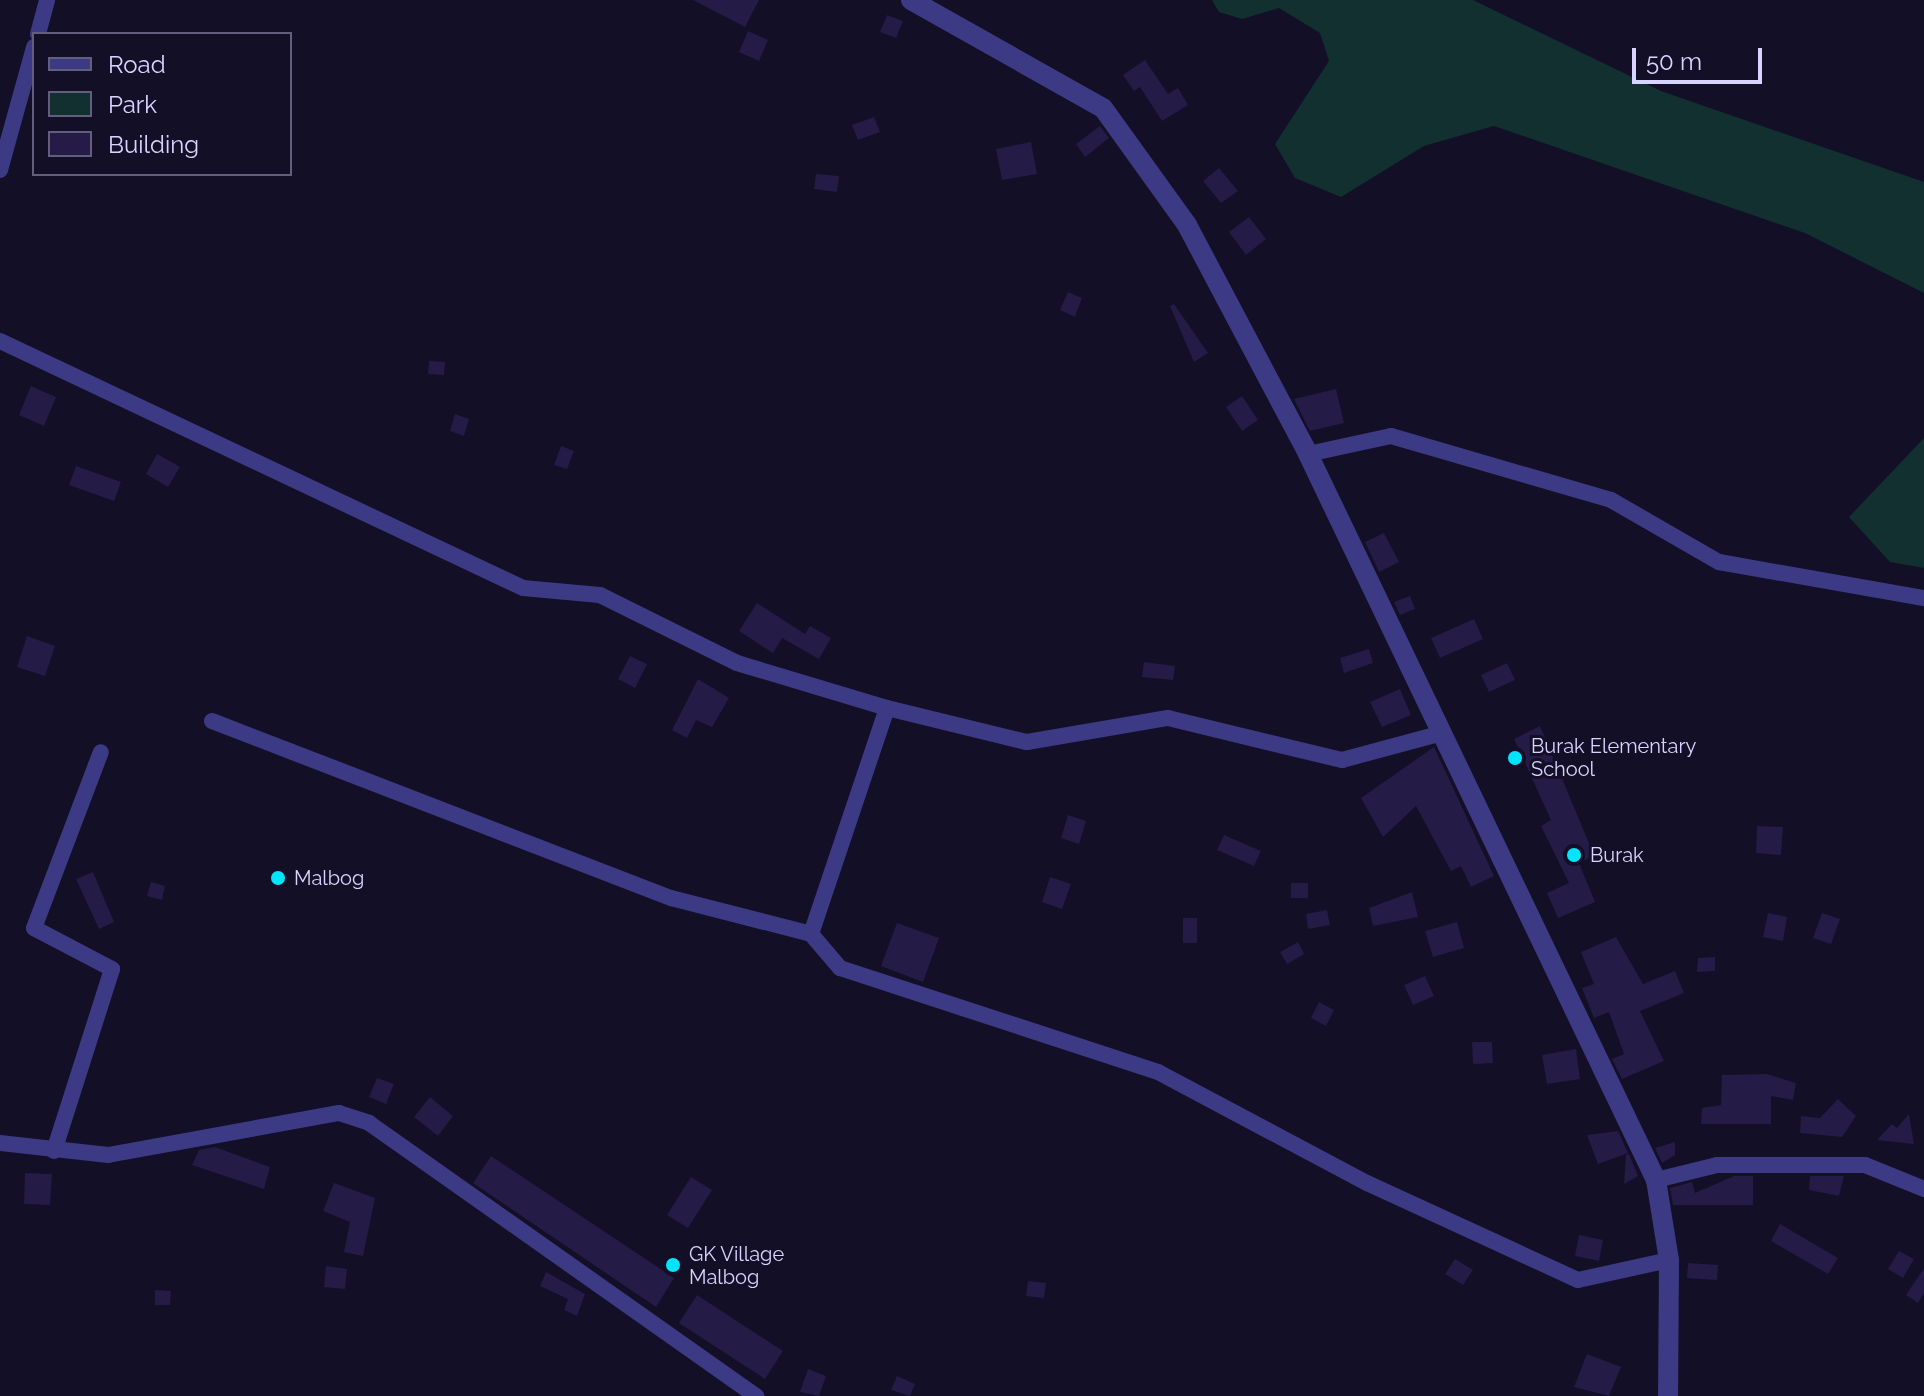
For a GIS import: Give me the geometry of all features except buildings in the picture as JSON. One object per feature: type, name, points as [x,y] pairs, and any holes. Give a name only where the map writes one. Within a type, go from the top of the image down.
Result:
[{"type":"street","points":[[39,32],[47,0]]},
{"type":"street","points":[[911,0],[1103,108],[1187,225],[1308,454],[1656,1180],[1669,1260],[1668,1396]]},
{"type":"street","points":[[0,170],[32,54]]},
{"type":"street","points":[[0,341],[523,588],[600,595],[737,663],[887,708],[1027,742],[1168,718],[1342,760],[1442,733]]},
{"type":"street","points":[[1308,454],[1391,436],[1611,500],[1719,562],[1924,598]]},
{"type":"street","points":[[811,934],[887,708]]},
{"type":"street","points":[[212,721],[671,898],[811,934],[840,968],[1158,1072],[1367,1183],[1578,1280],[1669,1260]]},
{"type":"street","points":[[54,1151],[112,969],[34,928],[101,752]]},
{"type":"street","points":[[0,1143],[108,1155],[339,1113],[369,1123],[756,1396]]},
{"type":"street","points":[[1656,1180],[1717,1165],[1865,1165],[1924,1189]]},
{"type":"green space","points":[[1212,0],[1473,0],[1661,91],[1924,182],[1924,293],[1805,233],[1494,126],[1424,146],[1341,197],[1295,178],[1275,144],[1329,61],[1320,33],[1279,8],[1242,19],[1219,12]]},
{"type":"green space","points":[[1924,438],[1924,568],[1890,562],[1849,517]]},
{"type":"place","name":"Burak Elementary School","points":[[1515,758]]},
{"type":"place","name":"Burak","points":[[1574,855]]},
{"type":"place","name":"Malbog","points":[[278,878]]},
{"type":"place","name":"GK Village Malbog","points":[[673,1265]]}]
